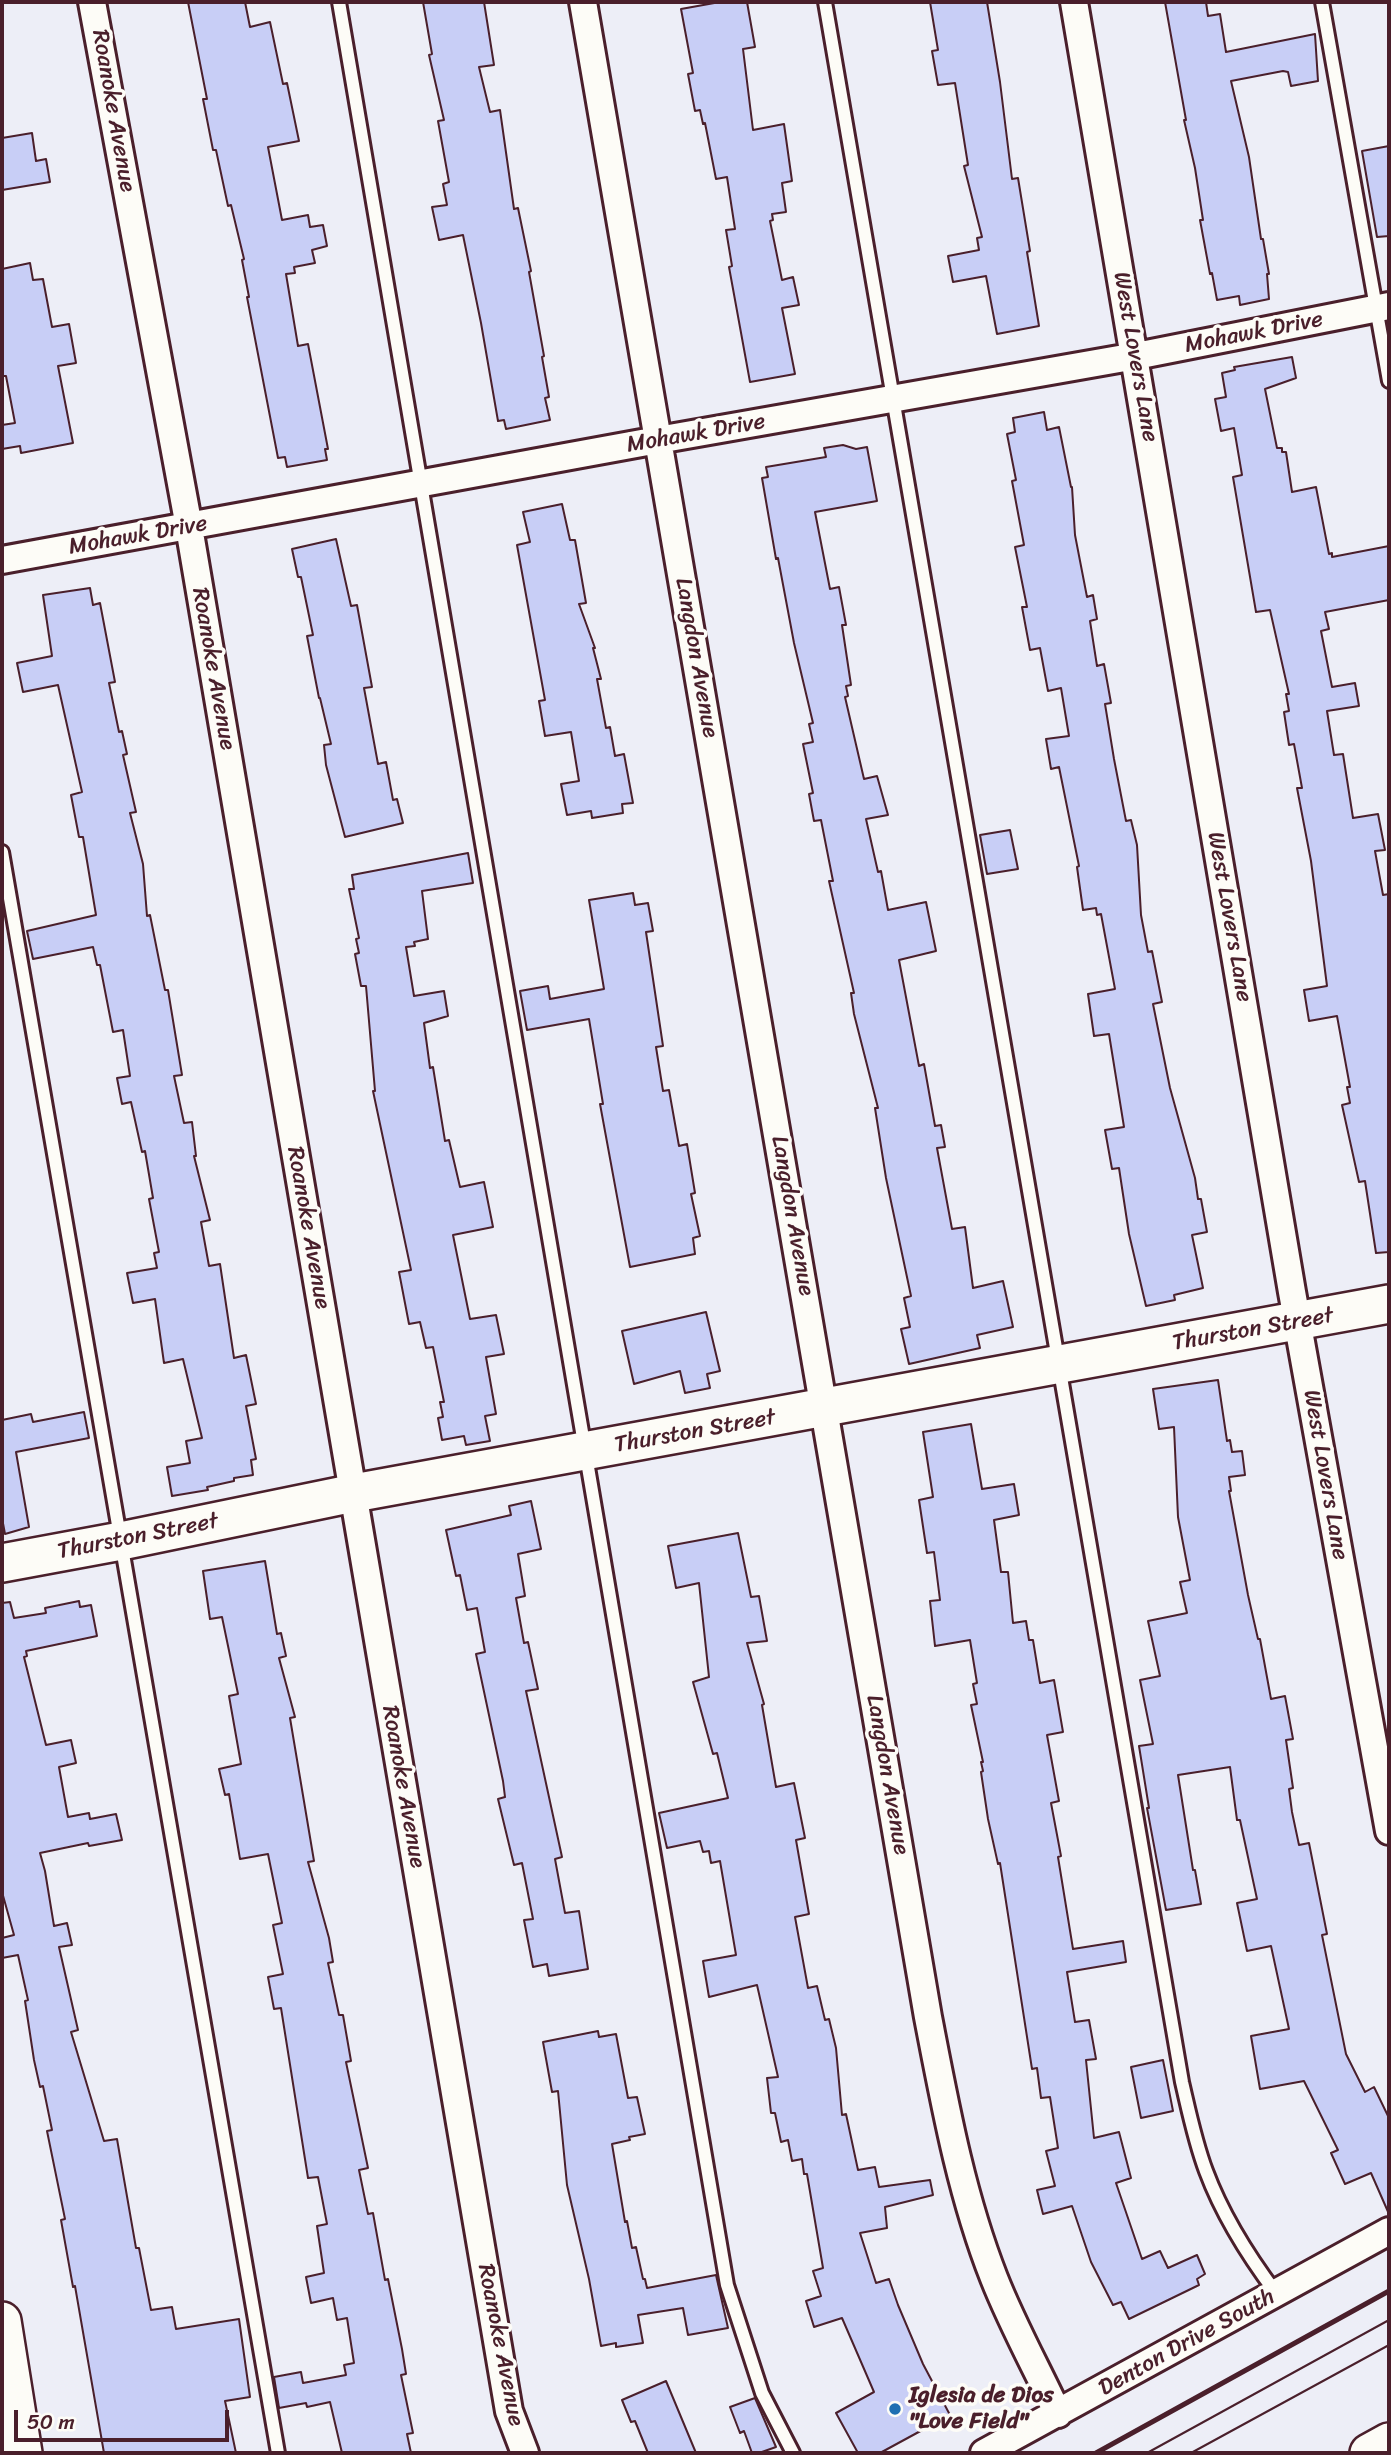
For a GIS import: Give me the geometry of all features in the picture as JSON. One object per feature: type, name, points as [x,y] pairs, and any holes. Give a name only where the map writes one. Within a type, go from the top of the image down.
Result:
[{"type":"street","name":"Roanoke Avenue","points":[[92,2],[189,527],[509,2411],[524,2453]]},
{"type":"street","name":"Langdon Avenue","points":[[583,2],[951,2135],[971,2210],[994,2278],[1058,2414]]},
{"type":"street","name":"West Lovers Lane","points":[[1074,2],[1136,356],[1297,1321],[1389,1830]]},
{"type":"street","name":"Mohawk Drive","points":[[2,560],[1136,356],[1383,308]]},
{"type":"street","name":"Thurston Street","points":[[2,1563],[354,1493],[1389,1304]]},
{"type":"street","name":"Denton Drive South","points":[[984,2453],[1389,2231]]},
{"type":"street","points":[[2,2321],[23,2453]]},
{"type":"street","points":[[1369,2453],[1389,2442]]},
{"type":"lane","points":[[339,2],[727,2285],[762,2393],[793,2453]]},
{"type":"lane","points":[[825,2],[1180,2069],[1192,2128],[1206,2173],[1224,2209],[1276,2293]]},
{"type":"lane","points":[[1322,2],[1383,308],[1389,381]]},
{"type":"lane","points":[[2,852],[278,2453]]},
{"type":"building","points":[[188,2],[245,2],[250,27],[270,22],[299,141],[268,147],[282,220],[308,215],[310,227],[323,225],[327,246],[312,250],[315,263],[294,267],[295,273],[286,274],[298,346],[308,344],[328,449],[325,449],[327,460],[287,467],[285,457],[278,458],[247,297],[244,259],[231,205],[228,206],[216,150],[213,150],[203,99],[207,99]]},
{"type":"building","points":[[423,2],[484,2],[494,65],[479,67],[490,112],[500,110],[514,209],[518,208],[531,271],[529,272],[549,397],[545,398],[550,420],[506,429],[504,420],[498,421],[463,235],[439,240],[432,207],[447,205],[443,184],[449,182],[438,121],[444,120],[429,55],[432,54]]},
{"type":"building","points":[[720,2],[747,2],[755,47],[743,49],[753,130],[784,124],[792,181],[782,183],[786,212],[772,214],[773,220],[770,221],[782,280],[793,277],[799,305],[782,308],[795,374],[750,382],[729,267],[732,266],[726,230],[735,229],[727,177],[716,179],[705,123],[703,124],[700,110],[695,111],[688,74],[693,73],[681,9]]},
{"type":"building","points":[[930,2],[987,2],[1012,179],[1018,178],[1039,326],[997,334],[986,276],[953,282],[948,256],[979,250],[977,238],[982,237],[964,166],[968,165],[955,83],[938,85],[932,51],[938,50]]},
{"type":"building","points":[[1165,2],[1206,2],[1208,16],[1220,14],[1226,52],[1315,34],[1318,81],[1291,86],[1288,72],[1283,71],[1231,81],[1249,157],[1269,274],[1269,299],[1240,305],[1239,296],[1217,300],[1200,220],[1203,220],[1195,168],[1184,120]]},
{"type":"building","points":[[32,133],[36,161],[46,159],[50,182],[2,190],[2,138]]},
{"type":"building","points":[[1389,146],[1389,236],[1377,237],[1362,151]]},
{"type":"building","points":[[30,263],[33,280],[43,279],[52,327],[69,324],[76,363],[58,366],[73,443],[21,453],[20,446],[2,449],[2,425],[15,423],[6,376],[2,376],[2,269]]},
{"type":"building","points":[[1292,357],[1296,378],[1265,389],[1277,448],[1286,452],[1292,492],[1316,487],[1329,554],[1332,553],[1332,557],[1389,546],[1389,600],[1325,612],[1329,629],[1321,631],[1332,687],[1355,683],[1359,706],[1327,711],[1334,755],[1343,754],[1353,818],[1378,814],[1385,850],[1375,851],[1383,895],[1389,894],[1389,1252],[1376,1253],[1365,1181],[1359,1182],[1342,1105],[1350,1103],[1347,1087],[1350,1087],[1337,1016],[1309,1021],[1304,990],[1327,986],[1311,861],[1297,788],[1302,788],[1294,744],[1289,745],[1284,712],[1289,711],[1286,694],[1289,694],[1270,610],[1256,612],[1233,477],[1242,475],[1234,428],[1221,431],[1215,399],[1226,397],[1222,373],[1235,370],[1234,367]]},
{"type":"building","points":[[1044,412],[1047,430],[1059,427],[1072,487],[1075,535],[1087,597],[1093,595],[1097,619],[1090,621],[1097,666],[1104,664],[1111,703],[1105,704],[1114,759],[1126,821],[1131,820],[1137,845],[1141,915],[1148,952],[1152,951],[1162,1002],[1153,1004],[1170,1088],[1195,1178],[1198,1199],[1201,1199],[1207,1232],[1192,1235],[1203,1288],[1174,1295],[1175,1300],[1146,1306],[1129,1234],[1119,1168],[1112,1169],[1105,1130],[1124,1127],[1109,1034],[1094,1036],[1088,994],[1115,989],[1101,914],[1097,915],[1096,908],[1083,910],[1079,866],[1059,767],[1051,769],[1046,739],[1069,736],[1061,688],[1048,691],[1040,648],[1030,650],[1022,607],[1027,607],[1015,547],[1024,545],[1012,481],[1016,480],[1007,434],[1015,432],[1013,418]]},
{"type":"building","points":[[843,445],[856,449],[867,447],[877,501],[815,512],[830,589],[839,587],[846,625],[842,625],[851,685],[846,686],[848,696],[845,697],[864,779],[877,776],[888,815],[866,819],[878,872],[881,871],[888,910],[926,902],[936,951],[899,960],[919,1066],[924,1064],[935,1126],[941,1125],[945,1147],[937,1148],[952,1229],[965,1227],[973,1288],[1003,1281],[1013,1327],[977,1335],[980,1348],[909,1364],[901,1329],[910,1327],[904,1298],[911,1296],[886,1178],[875,1108],[878,1108],[854,1014],[851,993],[854,993],[829,881],[833,881],[821,820],[814,821],[809,794],[813,793],[803,744],[813,742],[809,724],[813,723],[778,558],[776,559],[762,478],[768,477],[766,467],[826,457],[824,448]]},
{"type":"building","points":[[562,504],[570,540],[575,540],[586,603],[579,604],[595,648],[601,679],[597,679],[606,728],[610,727],[615,756],[624,754],[633,803],[622,804],[623,813],[592,818],[591,811],[567,815],[561,784],[579,781],[571,732],[545,736],[539,701],[545,700],[517,545],[530,542],[523,512]]},
{"type":"building","points":[[336,539],[351,606],[357,605],[372,687],[364,688],[378,764],[386,762],[393,800],[397,799],[403,823],[345,837],[326,765],[324,745],[331,744],[307,636],[313,635],[301,577],[298,577],[292,549]]},
{"type":"building","points":[[90,588],[93,605],[100,603],[115,682],[109,683],[119,732],[122,731],[127,754],[123,755],[136,812],[130,813],[143,864],[147,916],[150,915],[165,990],[168,990],[182,1075],[174,1076],[184,1123],[192,1122],[194,1156],[210,1220],[201,1222],[209,1266],[220,1264],[234,1358],[246,1355],[256,1404],[246,1406],[256,1459],[251,1460],[253,1475],[207,1487],[208,1490],[172,1496],[167,1467],[190,1463],[186,1441],[202,1438],[183,1359],[164,1363],[155,1299],[133,1303],[127,1273],[157,1268],[154,1253],[159,1252],[149,1199],[153,1198],[145,1151],[142,1152],[131,1102],[122,1104],[117,1078],[130,1076],[123,1030],[113,1032],[100,965],[97,965],[93,947],[33,959],[27,931],[96,915],[83,837],[79,837],[71,795],[82,792],[58,685],[23,692],[17,663],[52,656],[43,595]]},
{"type":"building","points":[[1010,830],[1018,869],[987,874],[980,835]]},
{"type":"building","points":[[468,853],[473,883],[422,891],[428,939],[414,942],[415,946],[406,947],[414,996],[444,991],[448,1016],[424,1023],[445,1141],[449,1140],[460,1187],[484,1182],[493,1227],[453,1235],[470,1319],[496,1315],[504,1354],[486,1357],[496,1414],[485,1416],[490,1441],[466,1445],[464,1436],[442,1440],[438,1418],[443,1417],[440,1402],[444,1402],[433,1347],[426,1348],[420,1322],[409,1324],[399,1272],[411,1270],[373,1091],[366,986],[361,986],[355,954],[359,953],[356,939],[359,938],[349,889],[354,889],[352,875]]},
{"type":"building","points":[[633,893],[635,905],[648,903],[653,931],[646,932],[663,1046],[656,1047],[663,1091],[669,1090],[679,1146],[687,1144],[695,1193],[691,1194],[700,1236],[693,1238],[695,1254],[630,1267],[600,1104],[603,1104],[589,1019],[527,1030],[520,991],[548,986],[550,999],[604,989],[589,900]]},
{"type":"building","points":[[706,1312],[720,1371],[707,1374],[710,1388],[685,1393],[680,1371],[634,1384],[622,1331]]},
{"type":"building","points":[[1218,1380],[1227,1441],[1230,1440],[1232,1452],[1242,1451],[1245,1475],[1229,1477],[1229,1491],[1248,1595],[1260,1639],[1271,1699],[1285,1696],[1293,1739],[1286,1740],[1293,1788],[1289,1789],[1292,1812],[1299,1845],[1309,1843],[1327,1934],[1322,1935],[1346,2054],[1365,2092],[1374,2087],[1389,2118],[1389,2214],[1371,2173],[1345,2184],[1331,2153],[1338,2150],[1304,2081],[1260,2089],[1251,2036],[1289,2029],[1271,1946],[1247,1951],[1237,1903],[1257,1899],[1240,1820],[1237,1820],[1230,1767],[1178,1775],[1201,1904],[1166,1910],[1147,1808],[1139,1746],[1153,1744],[1140,1680],[1160,1676],[1148,1621],[1187,1613],[1180,1582],[1190,1580],[1178,1517],[1174,1427],[1159,1429],[1153,1389]]},
{"type":"building","points":[[84,1412],[89,1438],[16,1452],[29,1527],[5,1534],[2,1518],[2,1420],[31,1414],[33,1422]]},
{"type":"building","points":[[971,1424],[982,1489],[1014,1484],[1019,1515],[994,1520],[1001,1572],[1008,1572],[1013,1623],[1026,1621],[1029,1640],[1033,1640],[1040,1683],[1054,1680],[1063,1732],[1047,1735],[1059,1801],[1051,1803],[1073,1949],[1123,1941],[1126,1962],[1067,1972],[1075,2022],[1089,2020],[1096,2059],[1086,2060],[1094,2138],[1119,2132],[1131,2178],[1116,2183],[1142,2259],[1160,2251],[1168,2268],[1197,2255],[1205,2274],[1197,2279],[1199,2285],[1129,2319],[1121,2302],[1113,2305],[1091,2262],[1072,2206],[1043,2214],[1037,2190],[1055,2186],[1046,2151],[1058,2148],[1050,2097],[1041,2098],[1037,2068],[1032,2069],[1000,1863],[998,1864],[988,1819],[981,1772],[983,1762],[971,1705],[977,1704],[973,1684],[977,1683],[970,1640],[935,1646],[930,1601],[940,1600],[934,1552],[927,1553],[919,1500],[933,1497],[923,1432]]},
{"type":"building","points":[[531,1501],[541,1549],[518,1554],[525,1596],[516,1598],[524,1643],[528,1642],[538,1689],[526,1691],[562,1857],[555,1859],[565,1913],[579,1911],[588,1969],[549,1976],[547,1964],[533,1967],[524,1920],[533,1919],[522,1863],[514,1865],[498,1799],[505,1797],[476,1654],[485,1652],[477,1608],[467,1610],[460,1575],[456,1576],[446,1530],[511,1515],[509,1506]]},
{"type":"building","points":[[738,1533],[751,1597],[759,1596],[767,1641],[747,1643],[764,1704],[762,1705],[776,1787],[794,1783],[805,1838],[796,1840],[809,1914],[795,1917],[808,1988],[817,1986],[825,2020],[829,2019],[836,2048],[842,2115],[846,2114],[858,2170],[875,2167],[879,2187],[930,2180],[933,2195],[885,2207],[887,2228],[860,2233],[876,2283],[889,2279],[923,2364],[950,2415],[880,2453],[858,2453],[836,2413],[874,2392],[842,2318],[814,2327],[806,2301],[821,2296],[813,2271],[823,2268],[802,2159],[792,2161],[788,2140],[781,2142],[775,2113],[771,2113],[767,2078],[778,2077],[757,1985],[709,1997],[703,1961],[736,1955],[720,1861],[711,1863],[709,1851],[703,1852],[700,1841],[667,1848],[659,1813],[728,1798],[717,1753],[713,1754],[693,1682],[709,1677],[699,1583],[676,1588],[668,1546]]},
{"type":"building","points":[[265,1561],[277,1634],[281,1633],[286,1656],[279,1658],[295,1717],[290,1718],[314,1861],[308,1862],[329,1938],[333,1962],[328,1963],[339,2015],[343,2015],[351,2061],[346,2062],[368,2168],[359,2170],[368,2214],[373,2213],[385,2280],[388,2279],[402,2349],[406,2374],[401,2375],[413,2433],[407,2434],[411,2453],[342,2453],[330,2402],[307,2407],[306,2403],[279,2408],[274,2377],[301,2372],[303,2383],[346,2375],[344,2365],[354,2363],[347,2318],[337,2320],[333,2298],[311,2303],[306,2277],[324,2273],[317,2226],[327,2224],[318,2177],[308,2178],[281,2008],[274,2009],[268,1977],[283,1974],[273,1925],[282,1923],[268,1854],[240,1859],[229,1794],[225,1795],[219,1769],[241,1764],[229,1696],[238,1694],[222,1617],[210,1619],[203,1571]]},
{"type":"building","points":[[79,1601],[80,1607],[91,1605],[97,1636],[26,1651],[27,1656],[24,1657],[46,1745],[71,1740],[76,1763],[59,1767],[68,1817],[89,1813],[90,1819],[116,1814],[122,1840],[89,1846],[88,1843],[40,1853],[54,1926],[67,1923],[72,1945],[59,1947],[78,2030],[71,2032],[104,2141],[117,2139],[136,2248],[139,2248],[151,2310],[172,2307],[176,2329],[239,2319],[250,2397],[225,2401],[236,2453],[104,2453],[61,2220],[65,2219],[47,2131],[52,2130],[43,2086],[40,2087],[34,2060],[25,2001],[28,2000],[18,1955],[2,1958],[2,1938],[14,1935],[2,1892],[2,1603],[10,1602],[14,1618],[46,1613],[45,1608]]},
{"type":"building","points":[[598,2031],[599,2037],[616,2034],[628,2098],[637,2097],[645,2134],[612,2144],[625,2222],[627,2221],[632,2248],[636,2247],[643,2279],[647,2288],[716,2275],[728,2328],[688,2335],[683,2308],[638,2315],[643,2343],[601,2346],[589,2279],[567,2185],[558,2091],[552,2092],[543,2042]]},
{"type":"building","points":[[1163,2060],[1173,2111],[1141,2118],[1131,2067]]},
{"type":"building","points":[[666,2381],[696,2453],[648,2453],[635,2421],[631,2422],[622,2400]]},
{"type":"building","points":[[755,2398],[776,2447],[759,2453],[752,2453],[744,2431],[740,2433],[730,2407]]},
{"type":"tram line","points":[[1147,2453],[1389,2320]]},
{"type":"tram line","points":[[1191,2453],[1389,2345]]},
{"type":"railway","points":[[1096,2453],[1389,2291]]},
{"type":"place","name":"Iglesia de Dios \"Love Field\"","points":[[895,2409]]}]
